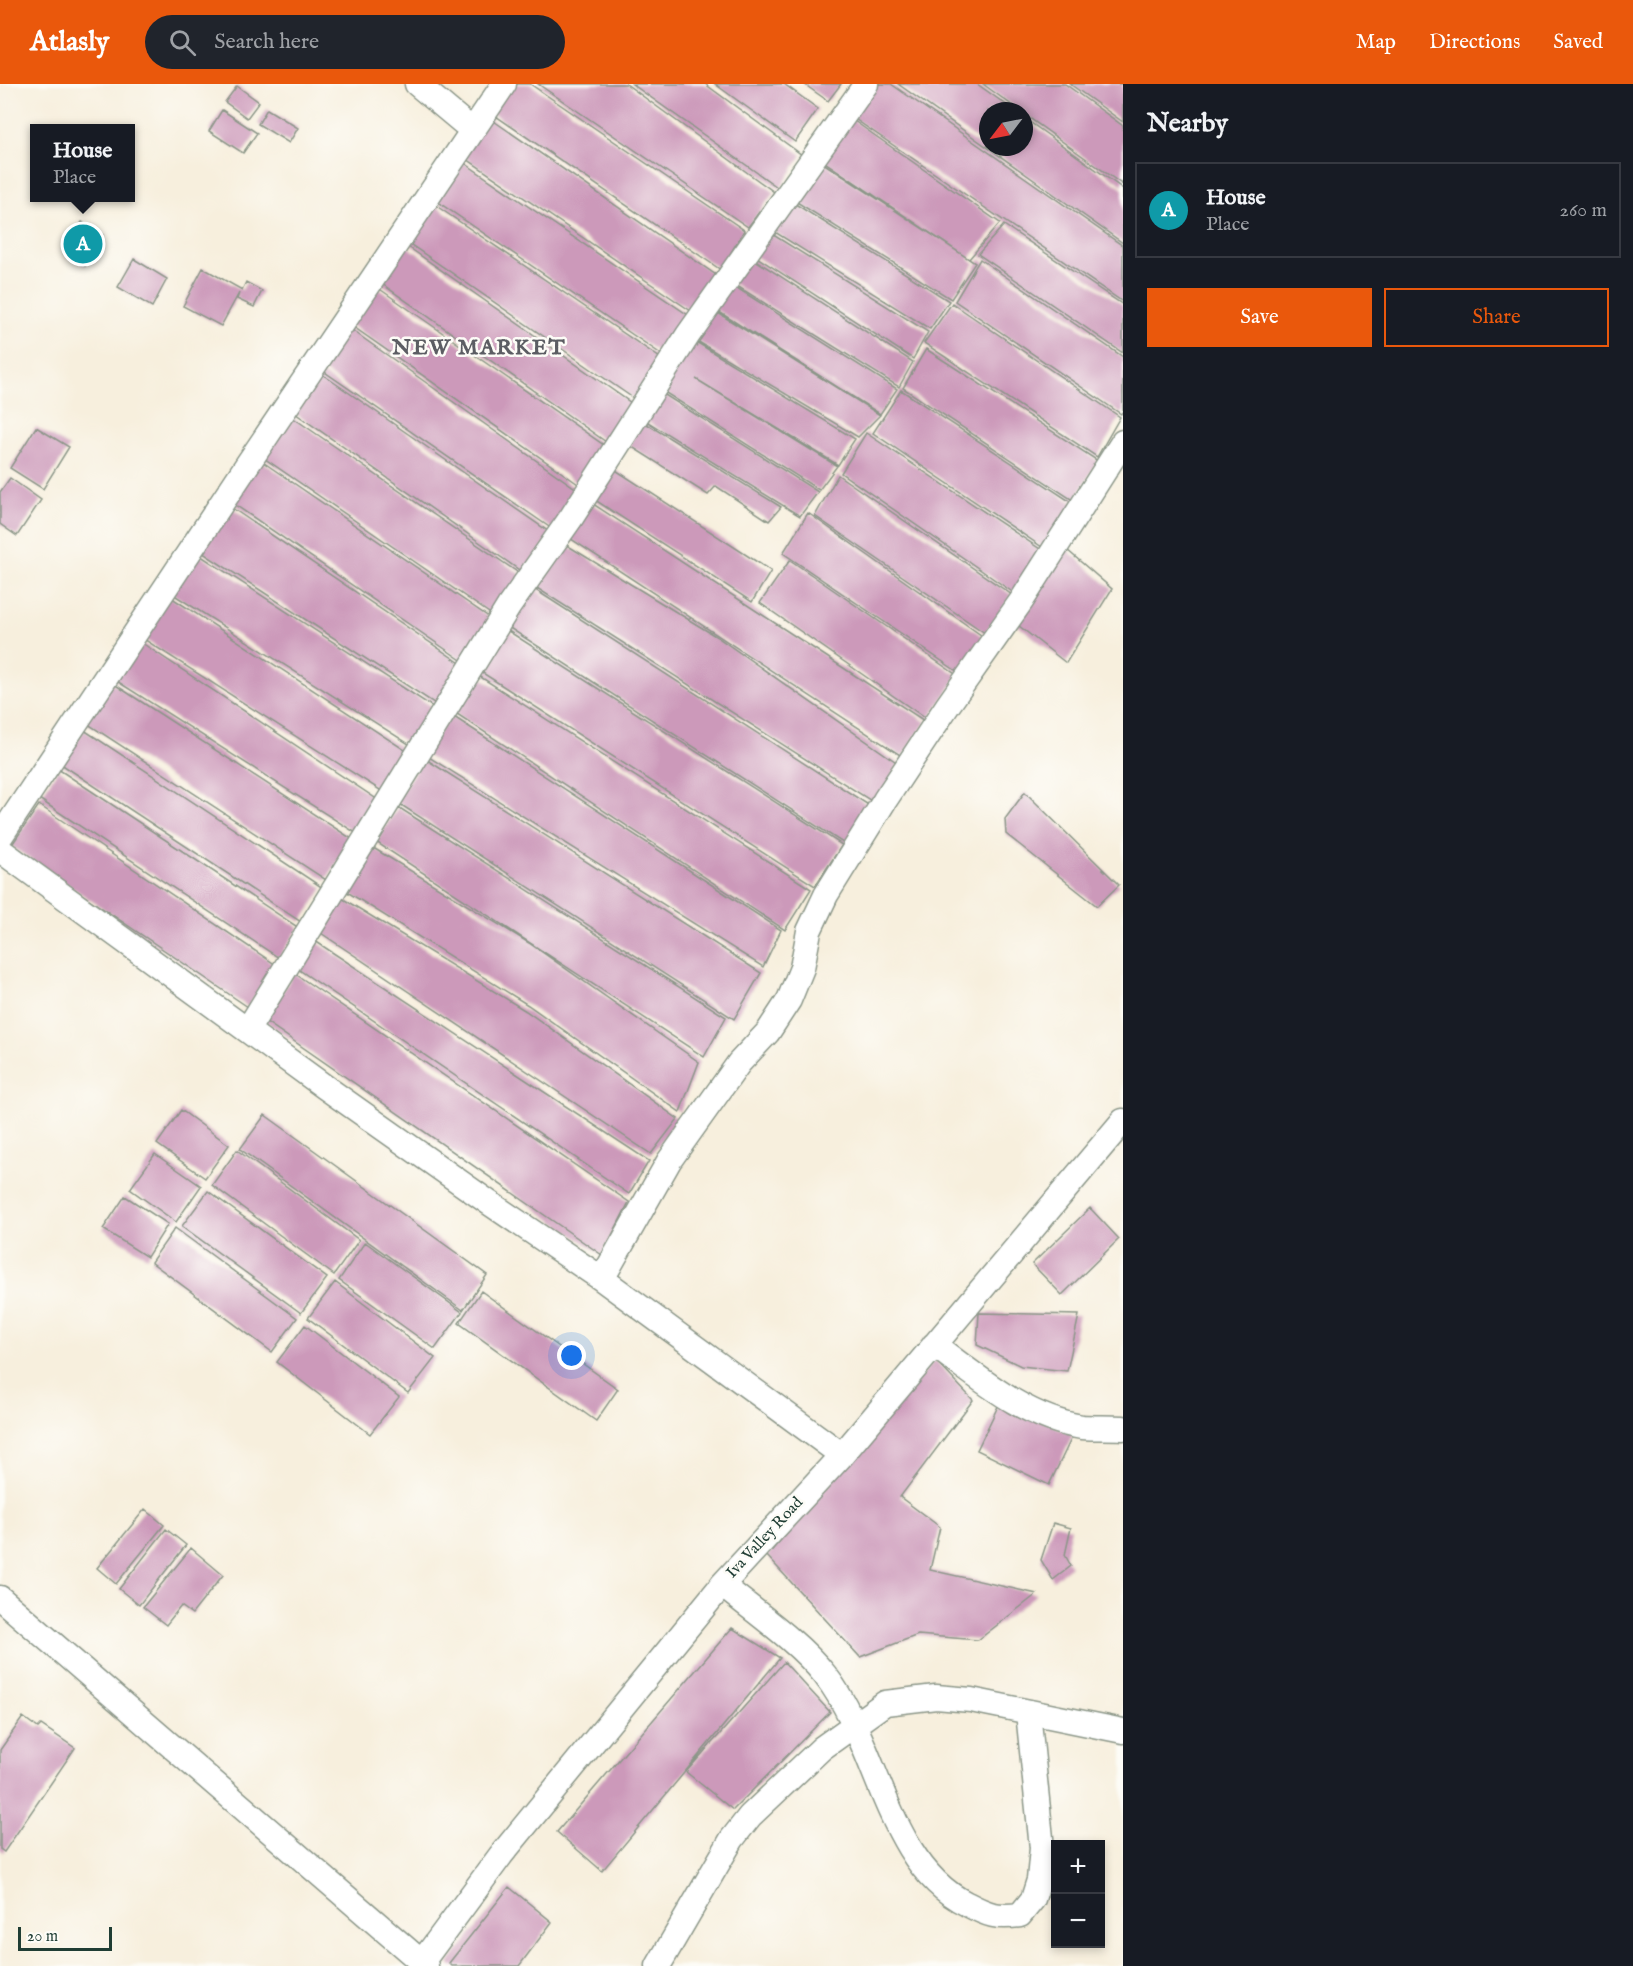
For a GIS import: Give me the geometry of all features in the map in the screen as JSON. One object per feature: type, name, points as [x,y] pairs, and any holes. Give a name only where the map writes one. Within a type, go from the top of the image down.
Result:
[{"type":"street","points":[[417,84],[472,130]]},
{"type":"street","points":[[0,837],[504,84]]},
{"type":"street","points":[[248,1029],[509,606],[571,518],[688,335],[866,84]]},
{"type":"street","points":[[602,1279],[669,1161],[739,1063],[768,1032],[789,1000],[801,968],[809,931],[826,895],[873,819],[948,705],[1022,600],[1123,442]]},
{"type":"street","points":[[0,849],[459,1181],[602,1279],[842,1455]]},
{"type":"street","name":"Iva Valley Road","points":[[422,1965],[501,1855],[722,1585],[842,1455],[1123,1121]]},
{"type":"street","points":[[934,1345],[1008,1397],[1041,1416],[1081,1426],[1123,1428]]},
{"type":"street","points":[[722,1585],[809,1656],[830,1682],[854,1724],[914,1856],[936,1882],[956,1899],[985,1913],[1002,1917],[1020,1915],[1033,1899],[1039,1880],[1042,1848],[1028,1712]]},
{"type":"street","points":[[0,1598],[422,1965]]},
{"type":"street","points":[[658,1966],[732,1839],[750,1816],[822,1748],[885,1703],[936,1697],[971,1700],[1123,1731]]},
{"type":"building","points":[[510,84],[530,84],[744,230],[721,270],[490,112]]},
{"type":"building","points":[[538,84],[626,84],[774,192],[748,227]]},
{"type":"building","points":[[632,84],[705,84],[802,155],[780,189]]},
{"type":"building","points":[[715,84],[784,84],[818,109],[795,142]]},
{"type":"building","points":[[804,84],[841,84],[828,101]]},
{"type":"building","points":[[871,84],[891,84],[979,145],[979,156],[994,156],[1123,246],[1123,302],[852,117]]},
{"type":"building","points":[[898,84],[977,84],[1002,102],[979,102],[979,141]]},
{"type":"building","points":[[983,84],[1065,84],[1123,126],[1123,185],[1033,120],[1033,102],[1008,102]]},
{"type":"building","points":[[1070,84],[1123,84],[1123,122]]},
{"type":"building","points":[[237,86],[259,102],[247,118],[225,102]]},
{"type":"building","points":[[267,109],[298,128],[289,143],[258,124]]},
{"type":"building","points":[[222,110],[257,133],[243,153],[209,131]]},
{"type":"building","points":[[847,116],[1000,223],[969,259],[819,158]]},
{"type":"building","points":[[488,117],[716,275],[691,311],[461,155]]},
{"type":"building","points":[[1033,124],[1123,189],[1123,243],[1000,156],[1033,156]]},
{"type":"building","points":[[817,159],[975,263],[951,299],[792,199]]},
{"type":"building","points":[[463,162],[688,315],[664,356],[435,200]]},
{"type":"building","points":[[789,200],[949,301],[930,329],[770,229]]},
{"type":"building","points":[[432,203],[663,360],[636,400],[404,240]]},
{"type":"building","points":[[82,222],[103,235],[85,266],[64,253]]},
{"type":"building","points":[[1004,225],[1123,305],[1123,353],[978,254]]},
{"type":"building","points":[[767,231],[928,332],[913,359],[752,254]]},
{"type":"building","points":[[404,244],[634,405],[609,444],[378,281]]},
{"type":"building","points":[[749,256],[913,362],[899,387],[729,281]]},
{"type":"building","points":[[134,259],[167,279],[152,307],[118,287]]},
{"type":"building","points":[[980,259],[1123,357],[1123,411],[1121,414],[955,301]]},
{"type":"building","points":[[203,268],[242,290],[246,282],[262,291],[254,307],[237,299],[239,293],[221,326],[183,306]]},
{"type":"building","points":[[729,283],[897,389],[880,414],[713,308]]},
{"type":"building","points":[[374,285],[608,448],[581,486],[348,323]]},
{"type":"building","points":[[952,303],[1120,417],[1097,457],[924,343]]},
{"type":"building","points":[[710,308],[880,415],[858,437],[692,338]]},
{"type":"building","points":[[346,326],[578,490],[555,531],[319,368]]},
{"type":"building","points":[[691,339],[855,439],[838,465],[696,379],[837,466],[819,490],[658,388]]},
{"type":"building","points":[[926,349],[1098,461],[1074,501],[903,388]]},
{"type":"building","points":[[319,372],[552,534],[525,574],[292,411]]},
{"type":"building","points":[[657,390],[818,492],[800,516],[643,419]]},
{"type":"building","points":[[901,390],[1074,504],[1045,549],[873,433]]},
{"type":"building","points":[[289,415],[523,576],[495,617],[261,456]]},
{"type":"building","points":[[642,421],[781,507],[769,521],[716,486],[708,495],[629,445]]},
{"type":"building","points":[[36,427],[69,447],[43,489],[10,468]]},
{"type":"building","points":[[866,433],[1043,551],[1014,593],[841,473]]},
{"type":"building","points":[[260,460],[493,620],[467,664],[231,502]]},
{"type":"building","points":[[611,467],[771,571],[752,602],[592,498]]},
{"type":"building","points":[[838,475],[1012,595],[985,633],[815,516]]},
{"type":"building","points":[[10,478],[41,500],[17,536],[0,524],[0,492]]},
{"type":"building","points":[[587,500],[926,722],[903,757],[565,535]]},
{"type":"building","points":[[229,506],[463,665],[440,707],[197,549]]},
{"type":"building","points":[[808,513],[985,638],[961,674],[783,553]]},
{"type":"building","points":[[560,541],[717,637],[899,764],[876,804],[529,583]]},
{"type":"building","points":[[1059,543],[1112,589],[1066,663],[1009,618]]},
{"type":"building","points":[[195,552],[439,711],[415,748],[168,591]]},
{"type":"building","points":[[790,560],[958,676],[928,720],[760,603]]},
{"type":"building","points":[[531,587],[870,806],[846,845],[505,625]]},
{"type":"building","points":[[166,594],[408,752],[383,792],[139,636]]},
{"type":"building","points":[[502,627],[842,845],[815,886],[478,670]]},
{"type":"building","points":[[136,639],[381,802],[359,835],[112,678]]},
{"type":"building","points":[[476,674],[811,889],[785,930],[451,710]]},
{"type":"building","points":[[111,682],[352,839],[326,880],[85,722]]},
{"type":"building","points":[[451,715],[781,930],[763,967],[424,754]]},
{"type":"building","points":[[84,730],[323,888],[301,922],[61,764]]},
{"type":"building","points":[[424,758],[761,973],[734,1019],[395,801]]},
{"type":"building","points":[[58,769],[299,928],[279,958],[39,799]]},
{"type":"building","points":[[1025,792],[1119,885],[1097,906],[1006,834],[1005,819]]},
{"type":"building","points":[[39,805],[276,965],[248,1007],[11,846]]},
{"type":"building","points":[[398,807],[726,1017],[704,1057],[376,842]]},
{"type":"building","points":[[370,846],[529,943],[699,1062],[680,1112],[528,1005],[344,890]]},
{"type":"building","points":[[340,897],[526,1011],[678,1119],[651,1154],[321,933]]},
{"type":"building","points":[[312,939],[649,1161],[629,1194],[295,967]]},
{"type":"building","points":[[294,973],[629,1202],[602,1255],[265,1021]]},
{"type":"building","points":[[181,1110],[229,1145],[205,1178],[157,1144]]},
{"type":"building","points":[[265,1115],[487,1275],[463,1310],[240,1149]]},
{"type":"building","points":[[237,1150],[359,1240],[334,1275],[212,1185]]},
{"type":"building","points":[[155,1154],[201,1186],[176,1222],[130,1189]]},
{"type":"building","points":[[208,1191],[327,1278],[301,1313],[182,1226]]},
{"type":"building","points":[[125,1196],[168,1224],[147,1257],[103,1229]]},
{"type":"building","points":[[1090,1208],[1119,1239],[1062,1295],[1032,1264]]},
{"type":"building","points":[[175,1228],[297,1318],[272,1352],[151,1262]]},
{"type":"building","points":[[365,1242],[462,1312],[435,1349],[339,1280]]},
{"type":"building","points":[[335,1282],[435,1358],[408,1393],[308,1318]]},
{"type":"building","points":[[481,1291],[618,1389],[596,1421],[459,1323]]},
{"type":"building","points":[[979,1313],[1079,1315],[1067,1371],[1021,1366],[977,1345]]},
{"type":"building","points":[[305,1325],[399,1397],[370,1434],[277,1362]]},
{"type":"building","points":[[935,1360],[973,1400],[900,1497],[940,1527],[930,1570],[1037,1594],[978,1640],[918,1635],[860,1657],[767,1556]]},
{"type":"building","points":[[1001,1400],[1073,1435],[1049,1485],[977,1450]]},
{"type":"building","points":[[145,1509],[164,1525],[116,1584],[97,1568]]},
{"type":"building","points":[[1053,1523],[1071,1528],[1065,1555],[1071,1566],[1053,1580],[1041,1560]]},
{"type":"building","points":[[166,1529],[186,1545],[139,1605],[119,1589]]},
{"type":"building","points":[[191,1548],[223,1575],[192,1614],[181,1606],[166,1625],[143,1607]]},
{"type":"building","points":[[732,1628],[780,1658],[602,1871],[557,1832]]},
{"type":"building","points":[[784,1662],[830,1712],[733,1810],[686,1772]]},
{"type":"building","points":[[23,1717],[38,1728],[41,1725],[75,1748],[4,1852],[0,1849],[0,1750]]},
{"type":"building","points":[[509,1887],[552,1922],[519,1966],[452,1966],[449,1963]]},
{"type":"place","name":"House","points":[[83,244]]},
{"type":"district","name":"NEW MARKET","points":[[479,348]]}]
